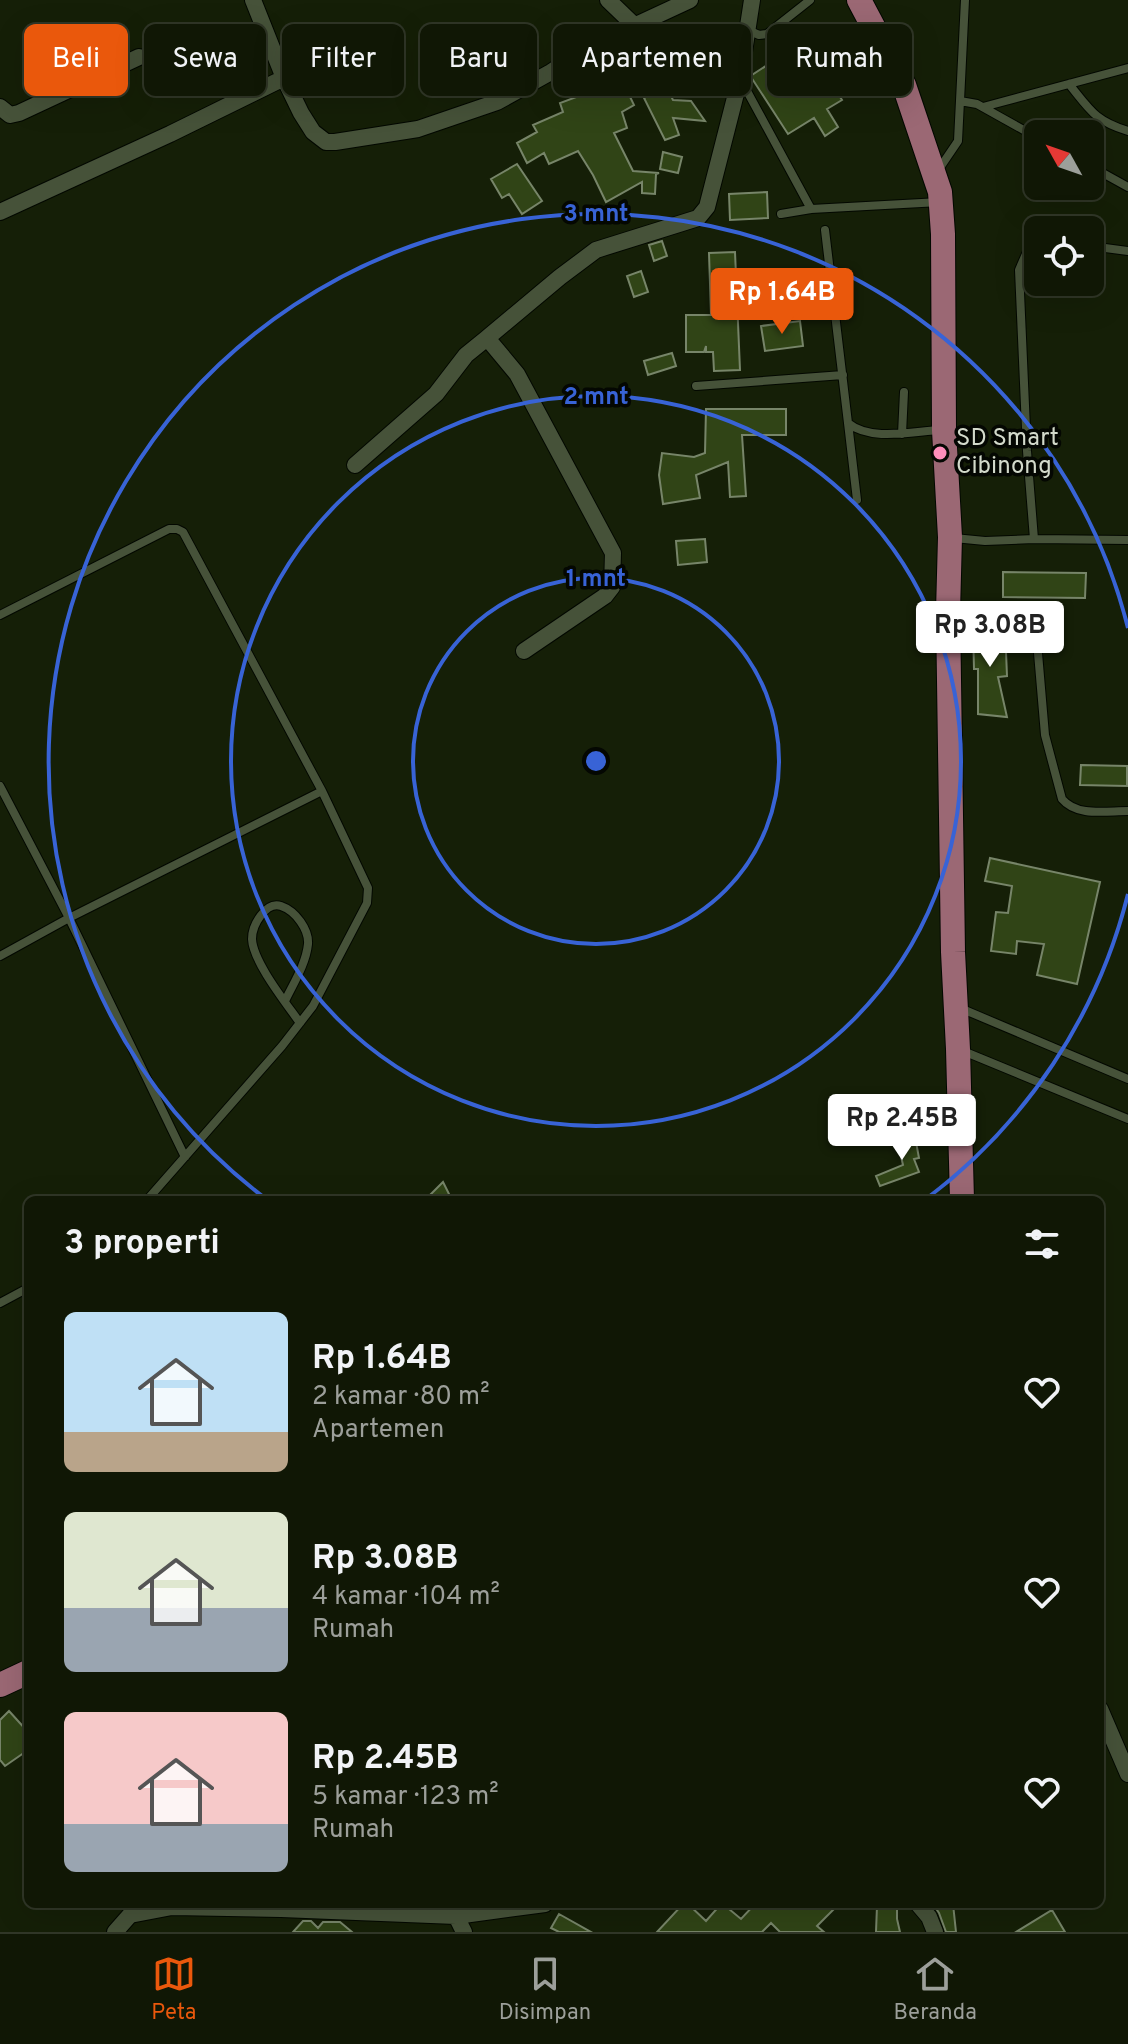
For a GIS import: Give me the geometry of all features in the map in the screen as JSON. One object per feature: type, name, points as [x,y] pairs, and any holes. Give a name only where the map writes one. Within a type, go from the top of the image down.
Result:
[{"type":"main road","points":[[859,0],[904,85],[935,176],[943,234],[944,430],[950,537],[948,612],[953,952],[962,1196]]},
{"type":"main road","points":[[0,1685],[24,1674]]},
{"type":"street","points":[[253,0],[282,73]]},
{"type":"street","points":[[608,0],[633,24]]},
{"type":"street","points":[[639,24],[690,0]]},
{"type":"street","points":[[749,24],[752,0]]},
{"type":"street","points":[[0,107],[10,115],[19,113],[139,57]]},
{"type":"street","points":[[293,96],[313,132],[326,142],[347,142],[418,129],[497,102],[553,71]]},
{"type":"street","points":[[0,212],[282,79]]},
{"type":"street","points":[[355,465],[436,394],[466,355],[596,250],[698,218],[707,207],[735,96]]},
{"type":"street","points":[[487,338],[517,374],[613,553],[612,587],[605,596],[524,651]]},
{"type":"street","points":[[1104,1718],[1128,1774]]},
{"type":"street","points":[[115,1932],[130,1915],[167,1908]]},
{"type":"street","points":[[226,1908],[456,1916],[515,1908]]},
{"type":"street","points":[[921,1908],[935,1932]]},
{"type":"street","points":[[456,1916],[464,1932]]},
{"type":"lane","points":[[751,31],[767,34],[810,0]]},
{"type":"lane","points":[[935,176],[958,141],[965,0]]},
{"type":"lane","points":[[983,107],[1128,68]]},
{"type":"lane","points":[[1069,84],[1090,110],[1107,124],[1128,131]]},
{"type":"lane","points":[[750,96],[811,209]]},
{"type":"lane","points":[[960,101],[983,107],[1024,130]]},
{"type":"lane","points":[[1104,174],[1128,187]]},
{"type":"lane","points":[[781,214],[811,209],[940,202]]},
{"type":"lane","points":[[825,230],[857,500]]},
{"type":"lane","points":[[1104,248],[1128,251]]},
{"type":"lane","points":[[1024,258],[1019,270],[1034,539]]},
{"type":"lane","points":[[696,386],[843,375]]},
{"type":"lane","points":[[902,434],[904,392]]},
{"type":"lane","points":[[848,423],[863,432],[902,434],[944,430]]},
{"type":"lane","points":[[0,615],[169,529],[183,532],[322,791],[368,888],[367,903],[313,1006],[151,1196]]},
{"type":"lane","points":[[950,537],[985,541],[1128,540]]},
{"type":"lane","points":[[948,612],[1026,612],[1035,618],[1045,735],[1062,799],[1068,807],[1077,810],[1128,811]]},
{"type":"lane","points":[[0,786],[69,918],[185,1157]]},
{"type":"lane","points":[[0,956],[322,791]]},
{"type":"lane","points":[[285,1001],[308,949],[308,935],[302,924],[281,906],[271,907],[261,915],[252,939],[257,958],[285,1001],[300,1023]]},
{"type":"lane","points":[[956,1006],[1128,1079]]},
{"type":"lane","points":[[958,1049],[1128,1119]]},
{"type":"lane","points":[[0,1303],[24,1290]]},
{"type":"building","points":[[767,65],[767,96],[839,96],[842,100],[827,109],[838,127],[825,136],[814,118],[788,134],[752,75]]},
{"type":"building","points":[[579,96],[630,96],[634,105],[622,112],[627,128],[614,133],[633,171],[659,173],[656,174],[655,194],[642,193],[642,182],[606,202],[578,151],[549,164],[544,153],[527,163],[517,143],[537,132],[533,125],[563,112],[560,103]]},
{"type":"building","points":[[671,96],[673,100],[691,101],[705,121],[673,118],[679,135],[665,140],[644,98]]},
{"type":"building","points":[[663,152],[682,157],[678,173],[660,169]]},
{"type":"building","points":[[517,164],[542,201],[522,214],[509,194],[502,198],[491,179]]},
{"type":"building","points":[[767,192],[768,218],[730,220],[729,194]]},
{"type":"building","points":[[662,241],[667,256],[654,261],[649,245]]},
{"type":"building","points":[[735,252],[740,370],[714,371],[713,352],[706,352],[706,346],[704,352],[686,352],[686,315],[711,315],[709,253]]},
{"type":"building","points":[[641,271],[648,292],[634,297],[627,276]]},
{"type":"building","points":[[800,321],[803,346],[765,351],[761,326]]},
{"type":"building","points":[[672,353],[676,366],[648,375],[644,361]]},
{"type":"building","points":[[706,409],[786,409],[786,435],[742,435],[746,496],[730,497],[728,462],[696,475],[700,498],[663,504],[659,475],[662,453],[694,457],[705,453]]},
{"type":"building","points":[[705,539],[707,562],[678,565],[676,541]]},
{"type":"building","points":[[1003,572],[1086,573],[1085,598],[1003,597]]},
{"type":"building","points":[[1005,627],[1007,676],[998,677],[1007,717],[978,714],[978,669],[974,669],[973,628]]},
{"type":"building","points":[[1081,765],[1127,766],[1127,786],[1080,785]]},
{"type":"building","points":[[990,858],[1100,882],[1077,984],[1037,975],[1044,944],[1017,941],[1016,954],[991,951],[996,912],[1008,913],[1012,886],[985,881]]},
{"type":"building","points":[[903,1132],[908,1144],[916,1142],[919,1158],[914,1159],[919,1172],[880,1186],[876,1176],[903,1165],[896,1134]]},
{"type":"building","points":[[443,1182],[450,1196],[429,1196]]},
{"type":"building","points":[[9,1711],[24,1728],[24,1753],[5,1766],[0,1760],[0,1720]]},
{"type":"building","points":[[679,1908],[692,1908],[706,1921],[717,1908],[728,1908],[741,1919],[751,1908],[835,1908],[817,1926],[824,1932],[780,1932],[771,1923],[762,1932],[657,1932]]},
{"type":"building","points":[[877,1908],[897,1908],[900,1932],[876,1932]]},
{"type":"building","points":[[936,1908],[953,1908],[956,1932],[946,1932]]},
{"type":"building","points":[[1052,1910],[1065,1932],[1016,1932]]},
{"type":"building","points":[[559,1914],[591,1932],[559,1932],[551,1928]]},
{"type":"building","points":[[303,1921],[311,1921],[318,1928],[323,1922],[340,1922],[352,1932],[293,1932]]},
{"type":"place","name":"SD Smart Cibinong","points":[[940,453]]}]
